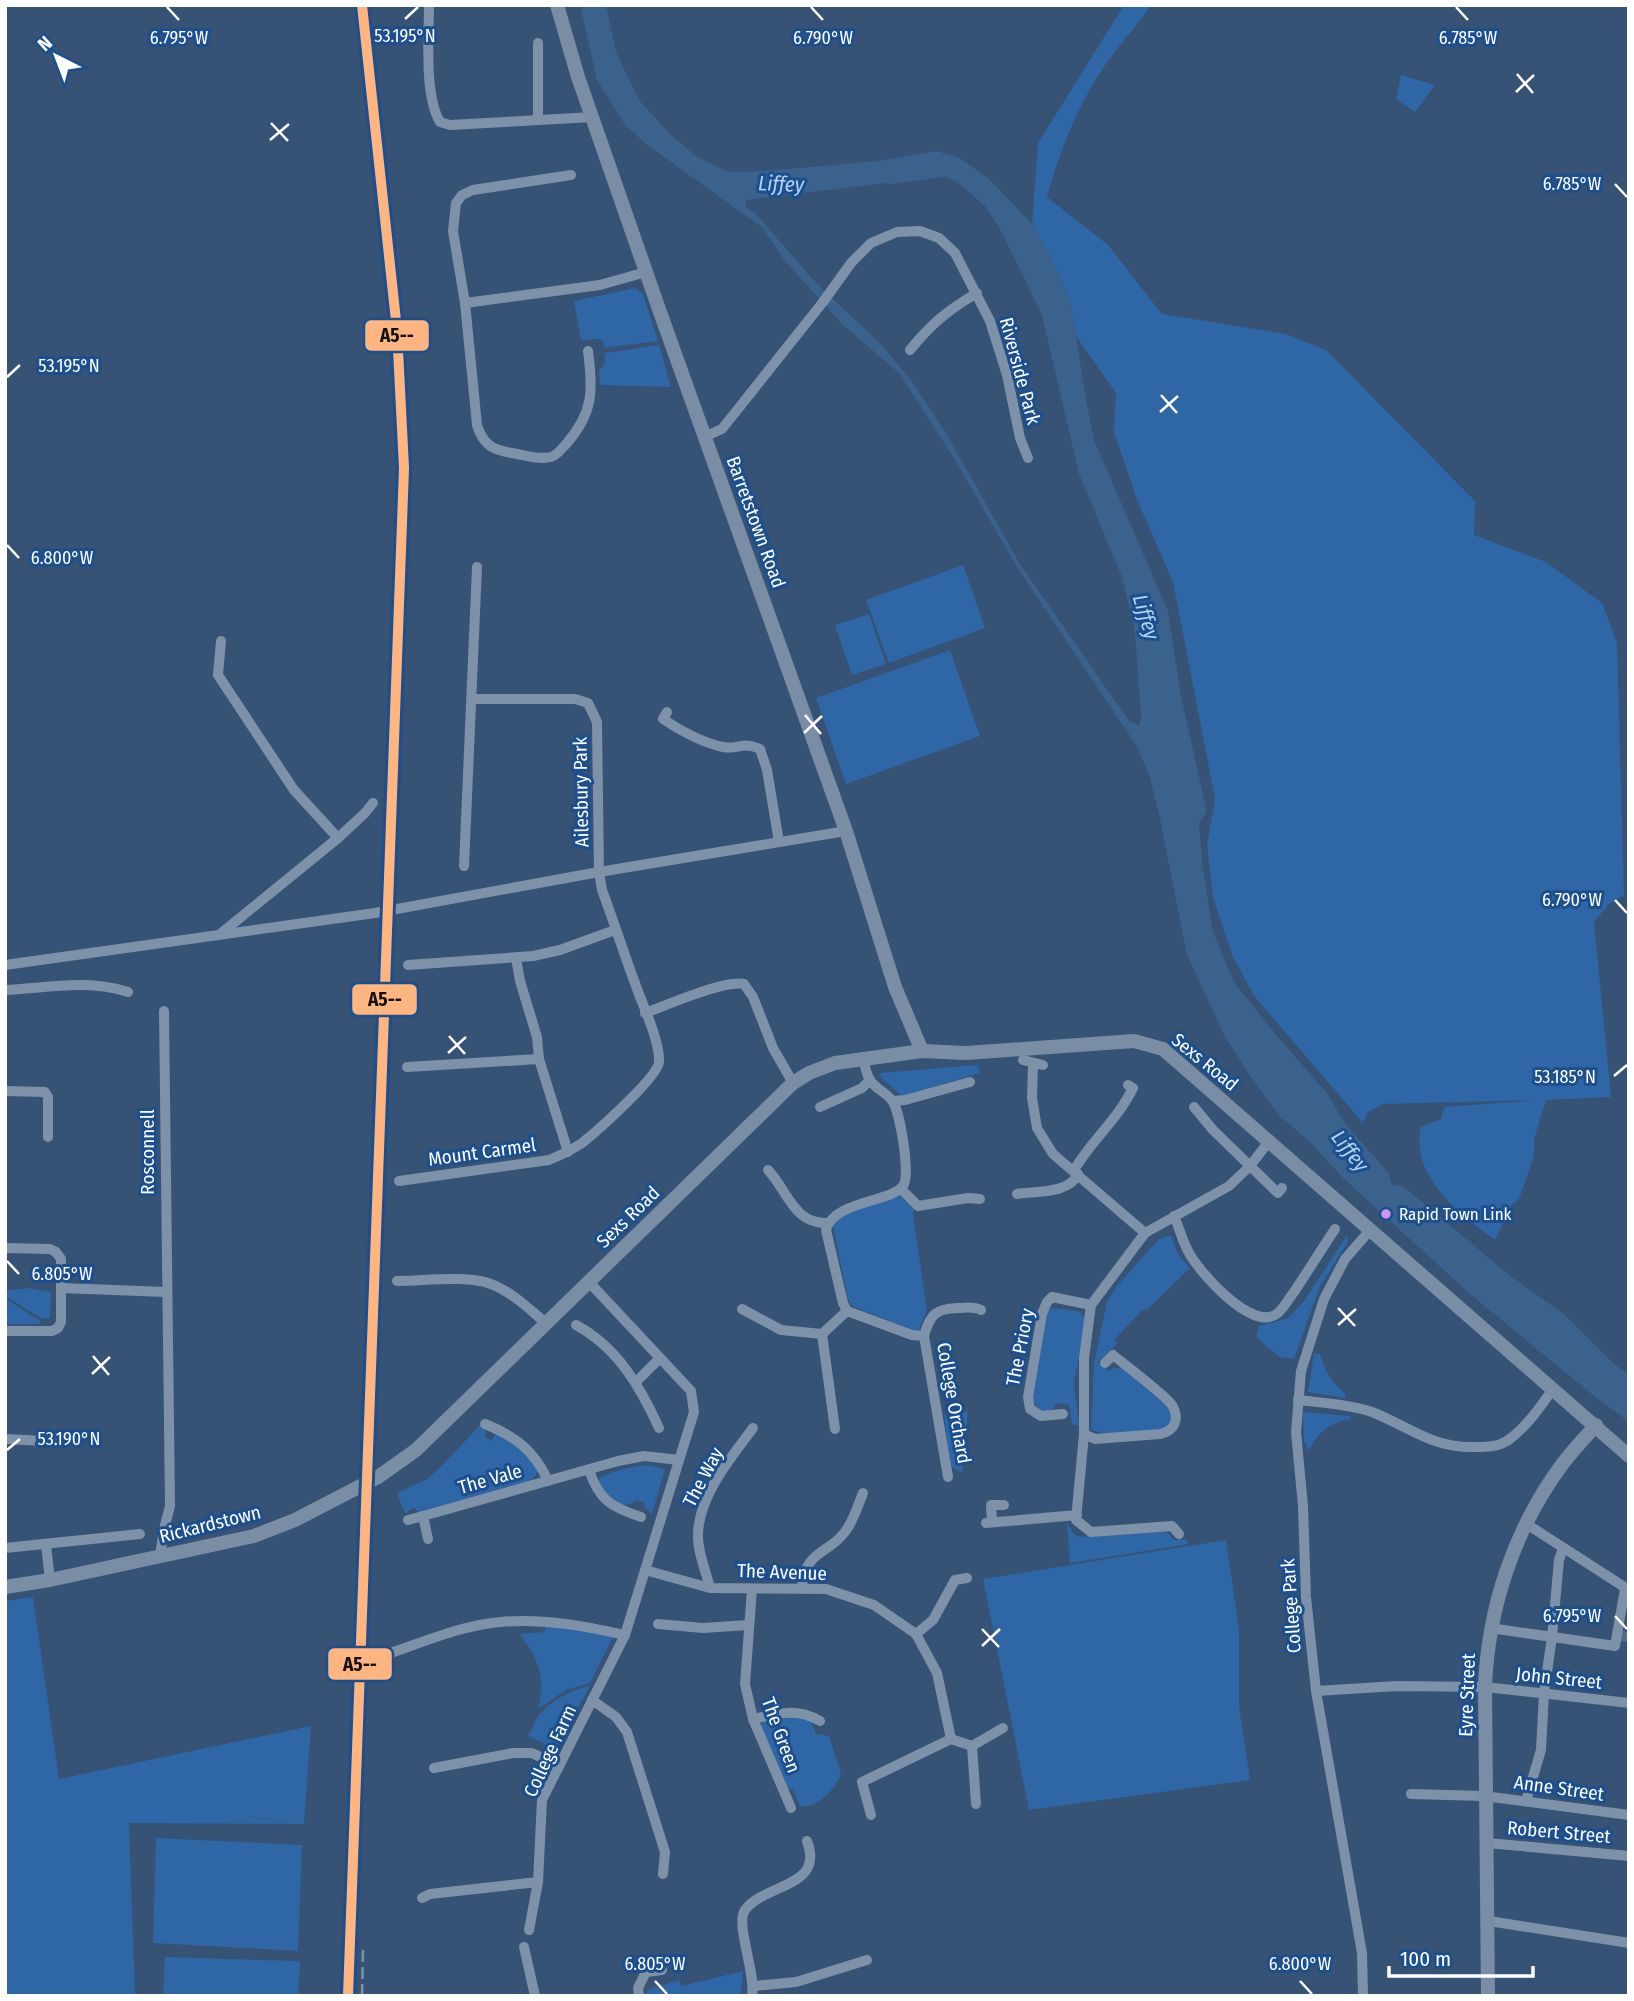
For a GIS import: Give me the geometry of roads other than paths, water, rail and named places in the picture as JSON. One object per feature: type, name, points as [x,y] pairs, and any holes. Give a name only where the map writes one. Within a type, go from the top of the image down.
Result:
[{"type":"street","points":[[429,5],[431,91],[434,112],[440,122],[450,125],[593,117]]},
{"type":"street","name":"Barretstown Road","points":[[557,5],[564,34],[704,438],[846,831],[895,986],[922,1051]]},
{"type":"street","points":[[538,43],[538,118]]},
{"type":"street","points":[[571,175],[473,190],[462,195],[454,213],[453,231],[465,303],[477,425],[481,439],[496,450],[537,457],[552,457],[560,451],[584,420],[589,404],[592,384],[588,351]]},
{"type":"street","name":"Riverside Park","points":[[704,438],[722,429],[823,302],[850,262],[871,243],[897,232],[920,231],[939,238],[955,253],[990,320],[1007,375],[1020,438],[1028,458]]},
{"type":"street","points":[[465,303],[600,285],[646,272]]},
{"type":"street","points":[[911,351],[945,312],[977,293]]},
{"type":"street","points":[[464,866],[477,567]]},
{"type":"street","points":[[221,641],[218,675],[294,790],[338,838]]},
{"type":"street","name":"Ailesbury Park","points":[[473,699],[575,699],[588,703],[597,722],[599,872]]},
{"type":"street","points":[[667,712],[663,719],[701,739],[725,748],[747,743],[760,749],[767,770],[779,842]]},
{"type":"street","points":[[219,935],[338,838],[373,803]]},
{"type":"street","points":[[5,965],[375,913],[846,831]]},
{"type":"street","name":"Mount Carmel","points":[[399,1181],[549,1160],[568,1152],[610,1118],[657,1069],[658,1052],[615,930],[599,872]]},
{"type":"street","points":[[408,965],[516,958],[560,950],[615,930]]},
{"type":"street","name":"Mount Carmel","points":[[516,958],[537,1037],[539,1059],[568,1152]]},
{"type":"street","points":[[5,990],[68,984],[109,986],[128,992]]},
{"type":"street","points":[[645,1013],[723,985],[744,984],[753,997],[773,1048],[793,1083]]},
{"type":"street","name":"Rosconnell","points":[[160,1556],[170,1506],[164,1012]]},
{"type":"street","name":"Sexs Road","points":[[589,1282],[793,1083],[809,1073],[835,1063],[922,1051],[966,1054],[1134,1041],[1163,1049],[1629,1456]]},
{"type":"street","points":[[407,1068],[539,1059]]},
{"type":"street","points":[[742,1310],[781,1330],[822,1334],[847,1311],[826,1230],[828,1223],[837,1214],[901,1189],[906,1172],[898,1113],[893,1101],[870,1080],[863,1059]]},
{"type":"street","points":[[1033,1063],[1032,1098],[1037,1128],[1053,1154],[1145,1233]]},
{"type":"street","points":[[820,1107],[862,1088],[870,1080]]},
{"type":"street","points":[[893,1101],[970,1082]]},
{"type":"street","points":[[1017,1195],[1045,1186],[1061,1189],[1071,1184],[1086,1150],[1125,1105],[1133,1088],[1128,1085]]},
{"type":"street","points":[[5,1091],[45,1093],[48,1097],[48,1137]]},
{"type":"street","points":[[1200,1111],[1278,1193],[1282,1188]]},
{"type":"street","points":[[1179,1534],[1172,1526],[1091,1532],[1080,1526],[1076,1520],[1084,1434],[1084,1370],[1091,1305],[1145,1233],[1229,1186],[1250,1166],[1270,1140]]},
{"type":"street","points":[[768,1170],[795,1209],[808,1220],[828,1223]]},
{"type":"street","points":[[901,1189],[918,1206],[968,1198],[980,1199]]},
{"type":"street","points":[[1174,1216],[1188,1251],[1202,1270],[1239,1307],[1258,1317],[1267,1318],[1278,1314],[1329,1248],[1335,1229]]},
{"type":"street","name":"College Park","points":[[1363,1996],[1362,1953],[1316,1691],[1306,1597],[1303,1506],[1296,1432],[1301,1371],[1324,1299],[1345,1259],[1371,1229]]},
{"type":"street","points":[[5,1248],[50,1249],[61,1259],[61,1322],[58,1328],[52,1331],[5,1331]]},
{"type":"street","points":[[397,1281],[476,1281],[493,1285],[510,1294],[546,1323]]},
{"type":"street","name":"Rickardstown","points":[[5,1587],[50,1580],[254,1536],[295,1520],[379,1477],[416,1450],[589,1282]]},
{"type":"street","name":"College Farm","points":[[529,1930],[538,1882],[542,1800],[625,1635],[694,1412],[691,1391],[589,1282]]},
{"type":"street","points":[[61,1288],[166,1292]]},
{"type":"street","name":"The Priory","points":[[1063,1414],[1041,1416],[1030,1409],[1028,1397],[1042,1314],[1052,1297],[1091,1305]]},
{"type":"street","name":"College Orchard","points":[[948,1476],[924,1335],[928,1322],[935,1314],[945,1309],[974,1307],[981,1310]]},
{"type":"street","name":"College Orchard","points":[[847,1311],[912,1335],[924,1335]]},
{"type":"street","points":[[576,1325],[593,1334],[620,1360],[636,1382],[659,1427]]},
{"type":"street","points":[[822,1334],[835,1429]]},
{"type":"street","points":[[1084,1434],[1095,1439],[1160,1434],[1169,1432],[1174,1427],[1176,1420],[1172,1405],[1113,1355],[1105,1363]]},
{"type":"street","points":[[636,1382],[660,1358]]},
{"type":"street","points":[[1298,1400],[1371,1412],[1440,1444],[1458,1448],[1495,1446],[1507,1441],[1519,1431],[1553,1389]]},
{"type":"street","points":[[485,1424],[520,1441],[534,1457],[548,1481]]},
{"type":"street","name":"Eyre Street","points":[[1488,1996],[1489,1921],[1484,1796],[1486,1653],[1490,1628],[1505,1575],[1525,1523],[1562,1465],[1596,1425]]},
{"type":"street","name":"The Way","points":[[710,1587],[698,1536],[700,1517],[727,1463],[753,1428]]},
{"type":"street","points":[[5,1439],[65,1442]]},
{"type":"street","name":"The Vale","points":[[408,1520],[644,1456],[679,1460]]},
{"type":"street","points":[[589,1469],[593,1483],[603,1499],[621,1510],[641,1517]]},
{"type":"street","points":[[803,1588],[803,1576],[810,1563],[844,1534],[863,1493]]},
{"type":"street","points":[[1004,1505],[987,1505],[989,1522],[1077,1515]]},
{"type":"street","points":[[423,1516],[428,1539]]},
{"type":"street","points":[[1490,1628],[1615,1646],[1619,1636],[1627,1590],[1525,1523]]},
{"type":"street","points":[[5,1548],[139,1534]]},
{"type":"street","points":[[46,1545],[50,1580]]},
{"type":"street","points":[[1525,1801],[1541,1750],[1544,1693],[1559,1560],[1563,1548]]},
{"type":"street","name":"The Avenue","points":[[645,1570],[710,1587],[803,1588],[841,1592],[874,1605],[916,1634],[937,1673],[951,1739]]},
{"type":"street","points":[[916,1634],[933,1620],[955,1580],[967,1578]]},
{"type":"street","name":"The Green","points":[[752,1589],[745,1684],[754,1719],[791,1808]]},
{"type":"street","points":[[391,1653],[462,1630],[499,1622],[544,1620],[625,1635]]},
{"type":"street","points":[[658,1624],[703,1628],[748,1625]]},
{"type":"street","name":"John Street","points":[[1316,1691],[1397,1686],[1485,1687],[1629,1703]]},
{"type":"street","points":[[592,1700],[616,1717],[627,1732],[666,1852],[663,1874]]},
{"type":"street","points":[[754,1719],[806,1712],[820,1721]]},
{"type":"street","points":[[871,1815],[862,1782],[951,1739],[972,1746],[1003,1728]]},
{"type":"street","points":[[972,1746],[976,1804]]},
{"type":"street","points":[[435,1768],[513,1753],[532,1753],[559,1766]]},
{"type":"street","name":"Anne Street","points":[[1411,1794],[1484,1796],[1629,1815]]},
{"type":"street","points":[[807,1841],[812,1855],[807,1870],[793,1882],[746,1908],[742,1917],[753,1991],[796,1982],[867,1960]]},
{"type":"street","name":"Robert Street","points":[[1487,1843],[1629,1856]]},
{"type":"street","points":[[422,1898],[429,1894],[538,1882]]},
{"type":"street","points":[[1489,1921],[1629,1943]]},
{"type":"street","points":[[524,1947],[535,1996]]},
{"type":"street","points":[[639,1996],[638,1988],[646,1972],[662,1970]]},
{"type":"water","points":[[580,5],[606,5],[616,52],[639,100],[670,134],[697,157],[729,172],[877,161],[936,151],[960,158],[990,180],[1032,224],[1055,266],[1071,304],[1094,440],[1168,611],[1181,696],[1207,812],[1199,823],[1213,932],[1234,982],[1327,1093],[1346,1125],[1388,1172],[1392,1185],[1403,1186],[1508,1274],[1565,1315],[1614,1364],[1629,1375],[1629,1422],[1470,1294],[1343,1178],[1308,1140],[1280,1117],[1225,1037],[1187,955],[1159,814],[1149,774],[1136,745],[1017,567],[958,465],[900,374],[842,324],[784,260],[763,228],[646,144],[625,125],[597,80]],"holes":[[[928,166],[955,180],[985,206],[1000,229],[1042,315],[1079,474],[1122,577],[1135,632],[1141,717],[1139,726],[1129,721],[1020,564],[946,433],[910,379],[881,344],[817,284],[756,214],[746,207],[746,200],[904,181],[919,169]]]},
{"type":"waterway","name":"Liffey","points":[[892,175],[948,167],[953,171]]},
{"type":"tunnel","points":[[1621,1636],[1629,1637]]},
{"type":"railway","points":[[362,1996],[363,1950]]},
{"type":"place","name":"Rapid Town Link","points":[[1386,1214]]}]
